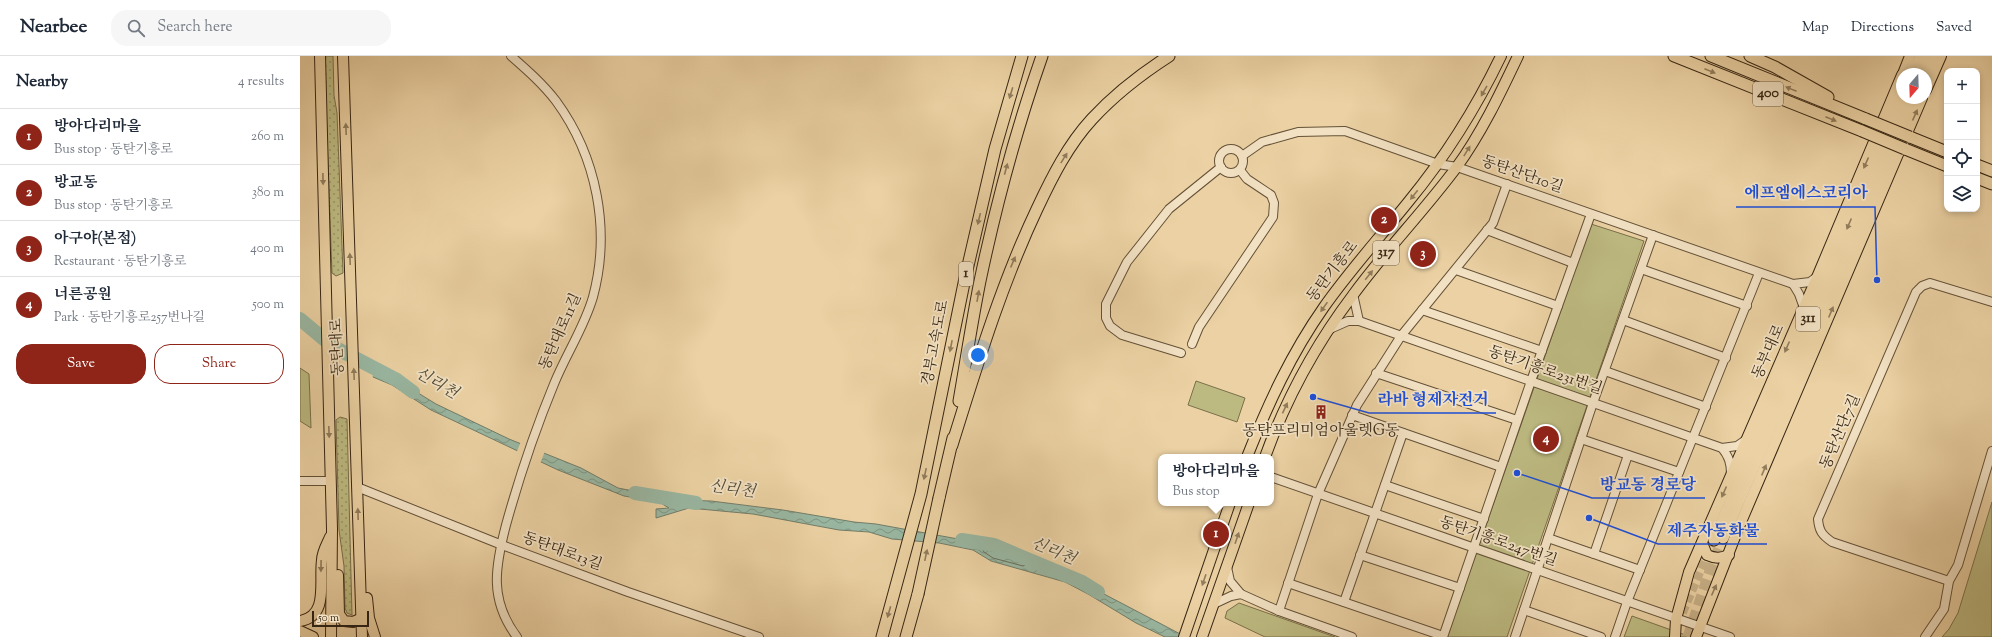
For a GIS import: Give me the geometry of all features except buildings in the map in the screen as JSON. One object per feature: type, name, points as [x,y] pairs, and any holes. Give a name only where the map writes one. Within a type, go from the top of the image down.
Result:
[{"type":"highway","name":"경부고속도로","points":[[882,637],[920,494],[966,275],[995,149],[1022,56]]},
{"type":"highway","name":"1","points":[[906,637],[918,594],[952,445],[980,283],[993,223],[1014,138],[1042,56]]},
{"type":"highway","points":[[952,445],[1007,276],[1022,241],[1062,160],[1091,120],[1113,97],[1139,76],[1169,56]]},
{"type":"highway","name":"400","points":[[1674,56],[1944,165]]},
{"type":"highway","name":"400","points":[[1711,56],[1944,151]]},
{"type":"highway","points":[[1750,56],[1775,67],[1866,119]]},
{"type":"highway","points":[[1916,68],[1921,56]]},
{"type":"highway","points":[[1926,68],[1931,56]]},
{"type":"highway","name":"동부대로","points":[[1900,104],[1718,539],[1910,104]]},
{"type":"highway","points":[[1980,166],[1992,171]]},
{"type":"highway","points":[[1980,179],[1992,184]]},
{"type":"main road","name":"동탄대로","points":[[320,56],[332,529],[331,637]]},
{"type":"main road","points":[[336,56],[338,82],[344,90]]},
{"type":"main road","name":"동탄대로","points":[[343,56],[362,637]]},
{"type":"main road","name":"동탄기흥로","points":[[1247,454],[1272,395],[1287,366],[1323,308],[1343,280],[1438,164],[1487,87],[1501,56]]},
{"type":"main road","name":"동탄기흥로","points":[[1266,454],[1291,395],[1329,329],[1353,294],[1457,167],[1489,114],[1518,56]]},
{"type":"main road","name":"동부대로","points":[[1905,68],[1910,56]]},
{"type":"main road","points":[[1932,76],[1941,56]]},
{"type":"main road","name":"동부대로","points":[[1675,637],[1676,619],[1689,572],[1804,308],[1896,89]]},
{"type":"main road","points":[[1696,637],[1738,529],[1919,104]]},
{"type":"main road","points":[[1184,637],[1229,506]]},
{"type":"main road","points":[[1202,637],[1248,506]]},
{"type":"main road","points":[[332,529],[338,561],[340,614],[344,621],[353,622],[362,618]]},
{"type":"main road","points":[[300,621],[312,617],[320,605],[322,559],[332,529]]},
{"type":"main road","points":[[359,535],[369,618],[375,637]]},
{"type":"main road","points":[[1702,543],[1707,555],[1713,558],[1720,558],[1729,555]]},
{"type":"main road","points":[[300,631],[313,637]]},
{"type":"street","name":"동탄대로11길","points":[[502,545],[515,494],[545,407],[554,383],[580,331],[593,297],[599,263],[600,218],[593,178],[575,132],[555,100],[539,81],[511,56]]},
{"type":"street","name":"동탄산단10길","points":[[1242,156],[1262,142],[1298,132],[1345,131],[1438,164],[1457,167],[1507,184],[1793,284]]},
{"type":"street","points":[[1232,150],[1242,156],[1243,163],[1240,170],[1229,173],[1221,167],[1220,159],[1224,152],[1232,150]]},
{"type":"street","points":[[1181,353],[1122,334],[1110,326],[1106,318],[1106,304],[1127,262],[1169,209],[1221,167]]},
{"type":"street","points":[[1192,344],[1199,327],[1273,217],[1274,203],[1271,195],[1247,179],[1240,170]]},
{"type":"street","points":[[1279,611],[1318,494],[1352,415],[1376,373],[1401,336],[1493,223],[1507,184]]},
{"type":"street","points":[[1288,583],[1443,636],[1517,420],[1591,214]]},
{"type":"street","points":[[1488,230],[1573,263]]},
{"type":"street","points":[[1515,637],[1593,403],[1652,235]]},
{"type":"street","points":[[1640,269],[1747,306]]},
{"type":"street","points":[[1456,270],[1558,306]]},
{"type":"street","points":[[1615,637],[1627,602],[1760,273]]},
{"type":"street","points":[[1804,308],[1799,294],[1793,284],[1810,282],[1818,275]]},
{"type":"street","name":"동탄산단7길","points":[[1949,581],[1832,542],[1823,535],[1819,528],[1818,519],[1916,292],[1922,286],[1934,284],[1992,302]]},
{"type":"street","points":[[1329,329],[1344,322],[1359,321],[1353,294]]},
{"type":"street","points":[[1422,310],[1542,351]]},
{"type":"street","points":[[1623,320],[1726,358]]},
{"type":"street","name":"동탄기흥로231번길","points":[[1359,321],[1722,448]]},
{"type":"street","points":[[1604,371],[1706,407]]},
{"type":"street","points":[[1376,373],[1517,420]]},
{"type":"street","points":[[1352,415],[1501,467]]},
{"type":"street","points":[[1344,602],[1403,433]]},
{"type":"street","points":[[1581,439],[1679,472]]},
{"type":"street","points":[[1731,475],[1731,464],[1728,456],[1722,448],[1737,446],[1747,439]]},
{"type":"street","points":[[1925,637],[1944,609],[1949,581],[1958,565],[1992,451]]},
{"type":"street","points":[[1594,554],[1628,455]]},
{"type":"street","name":"동탄기흥로247번길","points":[[1274,478],[1730,637]]},
{"type":"street","points":[[300,481],[331,481]]},
{"type":"street","points":[[1385,485],[1484,519]]},
{"type":"street","name":"동탄대로13길","points":[[357,487],[502,545],[628,592],[759,637]]},
{"type":"street","points":[[1548,538],[1640,570]]},
{"type":"street","points":[[502,545],[498,562],[497,592],[504,619],[517,637]]},
{"type":"street","points":[[1360,556],[1460,588]]},
{"type":"street","points":[[1227,567],[1230,581],[1241,594],[1279,611],[1352,637]]},
{"type":"street","points":[[1214,604],[1231,596],[1241,594]]},
{"type":"street","points":[[1524,610],[1601,637]]},
{"type":"shaded area","points":[[324,56],[333,56],[334,95],[337,113],[343,273],[336,276],[332,273]]},
{"type":"shaded area","points":[[1591,224],[1644,241],[1507,637],[1447,637]]},
{"type":"shaded area","points":[[300,368],[309,374],[311,428],[300,421]]},
{"type":"shaded area","points":[[1196,381],[1245,398],[1237,422],[1188,405]]},
{"type":"shaded area","points":[[340,417],[347,419],[352,615],[347,613],[345,608],[344,566],[339,530],[336,420]]},
{"type":"shaded area","points":[[1992,502],[1992,637],[1942,637],[1949,629],[1958,613]]},
{"type":"shaded area","points":[[1239,603],[1335,637],[1265,637],[1225,618],[1227,611]]},
{"type":"shaded area","points":[[1632,616],[1691,637],[1624,637]]},
{"type":"water","points":[[341,356],[397,380],[436,404],[509,439],[581,468],[618,488],[680,500],[711,501],[876,524],[980,543],[1005,550],[1083,583],[1186,637],[1165,637],[1136,623],[1065,582],[991,561],[973,550],[939,543],[892,539],[869,532],[839,530],[753,514],[689,508],[656,518],[656,509],[669,508],[659,502],[624,496],[558,470],[431,410],[392,385],[340,363]]},
{"type":"pier","points":[[342,354],[372,367],[373,379],[339,365],[340,355]]},
{"type":"pier","points":[[521,441],[545,451],[540,464],[516,454]]},
{"type":"waterway","name":"신리천","points":[[300,319],[332,346],[397,380],[413,392]]},
{"type":"waterway","name":"신리천","points":[[635,493],[696,503]]},
{"type":"waterway","name":"신리천","points":[[962,540],[994,545],[1082,582],[1098,592]]},
{"type":"tunnel","points":[[1688,637],[1710,571],[1723,538]]},
{"type":"tunnel","points":[[1678,624],[1714,540]]},
{"type":"place","name":"방교동","points":[[1384,220]]},
{"type":"place","name":"아구야(본점)","points":[[1423,254]]},
{"type":"place","name":"에프엠에스코리아","points":[[1877,280]]},
{"type":"place","name":"라바 형제자전거","points":[[1313,397]]},
{"type":"place","name":"동탄프리미엄아울렛G동","points":[[1321,412]]},
{"type":"place","name":"너른공원","points":[[1546,439]]},
{"type":"place","name":"방교동 경로당","points":[[1517,473]]},
{"type":"place","name":"제주자동화물","points":[[1589,518]]},
{"type":"place","name":"방아다리마을","points":[[1216,534]]}]
